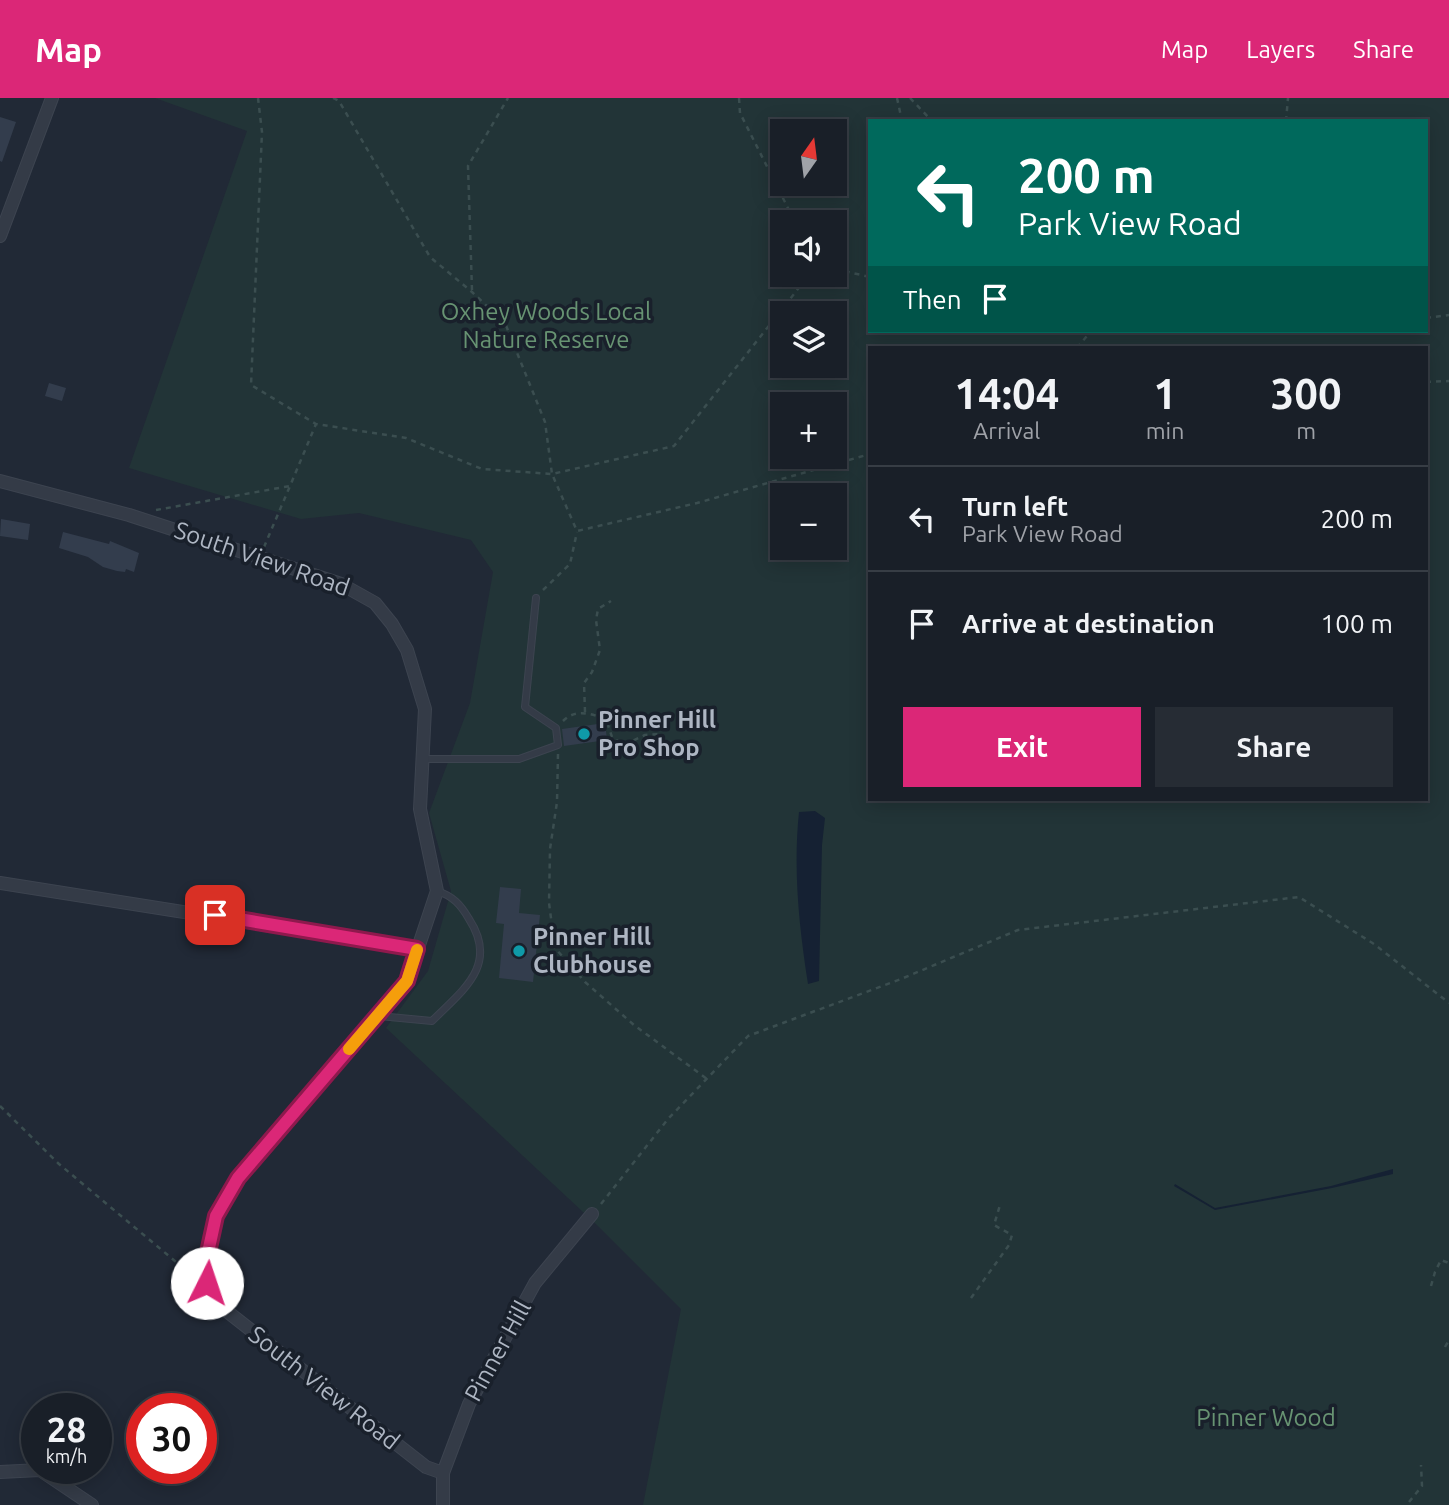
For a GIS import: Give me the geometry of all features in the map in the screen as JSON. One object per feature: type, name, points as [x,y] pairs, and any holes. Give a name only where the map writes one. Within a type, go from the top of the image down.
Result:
[{"type":"street","points":[[0,236],[52,98]]},
{"type":"street","name":"South View Road","points":[[0,481],[129,515],[331,580],[360,593],[374,603],[392,624],[407,650],[425,709],[420,809],[437,891]]},
{"type":"street","points":[[0,883],[417,949]]},
{"type":"street","points":[[207,1283],[207,1257],[216,1216],[238,1178],[407,981],[437,891]]},
{"type":"street","name":"Pinner Hill","points":[[443,1505],[443,1473],[468,1404],[536,1283],[592,1214]]},
{"type":"street","name":"South View Road","points":[[207,1283],[224,1309],[425,1468],[443,1473]]},
{"type":"street","points":[[0,1472],[40,1470],[92,1505]]},
{"type":"lane","points":[[422,759],[519,759],[558,745],[556,728],[525,707],[536,598]]},
{"type":"lane","points":[[377,1016],[432,1021],[471,982],[478,970],[481,953],[472,922],[449,895],[437,891]]},
{"type":"path","points":[[258,98],[262,132],[250,386],[316,424],[406,438],[482,469],[552,474],[674,446],[799,287]]},
{"type":"path","points":[[333,98],[339,99],[430,257],[505,323],[545,422],[552,474],[577,531],[570,564],[536,598]]},
{"type":"path","points":[[472,292],[468,166],[508,98]]},
{"type":"path","points":[[739,98],[740,113],[789,210]]},
{"type":"path","points":[[897,98],[902,119]]},
{"type":"path","points":[[910,98],[930,119]]},
{"type":"path","points":[[1286,119],[1288,98]]},
{"type":"path","points":[[847,272],[868,277]]},
{"type":"path","points":[[1428,318],[1449,315]]},
{"type":"path","points":[[1428,382],[1449,381]]},
{"type":"path","points":[[260,557],[316,424]]},
{"type":"path","points":[[577,531],[697,503],[868,455]]},
{"type":"path","points":[[156,510],[290,486]]},
{"type":"path","points":[[585,712],[584,683],[600,650],[596,620],[598,609],[611,601]]},
{"type":"path","points":[[556,728],[569,715],[585,712],[606,719],[612,737],[624,745],[645,735],[660,734]]},
{"type":"path","points":[[558,745],[557,802],[550,849],[550,903],[555,948],[585,982],[634,1025],[707,1079]]},
{"type":"path","points":[[592,1214],[668,1119],[748,1036],[901,979],[1018,930],[1299,897],[1374,944],[1449,1003]]},
{"type":"path","points":[[0,1106],[59,1164],[193,1276],[207,1283]]},
{"type":"path","points":[[971,1298],[1009,1245],[1012,1235],[994,1225],[1000,1205]]},
{"type":"path","points":[[1431,1286],[1434,1272],[1441,1260],[1449,1263]]},
{"type":"path","points":[[1445,1347],[1449,1340]]},
{"type":"path","points":[[1409,1502],[1422,1486],[1421,1465]]},
{"type":"green space","points":[[155,98],[1449,98],[1449,1505],[643,1505],[681,1309],[598,1226],[386,1028],[428,971],[451,891],[429,813],[470,703],[493,572],[471,540],[359,513],[301,519],[129,468],[247,131]]},
{"type":"water","points":[[815,811],[825,818],[819,981],[808,984],[798,898],[797,834],[799,812]]},
{"type":"water","points":[[1393,1169],[1393,1174],[1215,1210],[1174,1186],[1175,1184],[1215,1208],[1331,1186]]},
{"type":"building","points":[[0,117],[16,122],[2,162],[0,161]]},
{"type":"building","points":[[49,383],[66,388],[62,401],[45,396]]},
{"type":"building","points":[[1,519],[30,524],[28,540],[0,536]]},
{"type":"building","points":[[63,532],[109,544],[110,541],[139,553],[134,572],[103,567],[88,557],[59,548]]},
{"type":"building","name":"Pinner Hill Pro Shop","points":[[605,723],[607,740],[564,746],[562,729]]},
{"type":"building","name":"Pinner Hill Clubhouse","points":[[500,887],[521,889],[519,913],[540,915],[533,982],[499,978],[504,924],[496,923]]},
{"type":"slow traffic","points":[[349,1049],[407,981],[417,950]]},
{"type":"place","name":"Pinner Hill Pro Shop","points":[[584,734]]},
{"type":"place","name":"Pinner Hill Clubhouse","points":[[519,951]]},
{"type":"route","points":[[207,1283],[207,1257],[216,1216],[238,1178],[407,981],[417,949],[215,915]]},
{"type":"park label","name":"Oxhey Woods Local Nature Reserve","points":[[546,326]]},
{"type":"park label","name":"Pinner Wood","points":[[1266,1418]]}]
